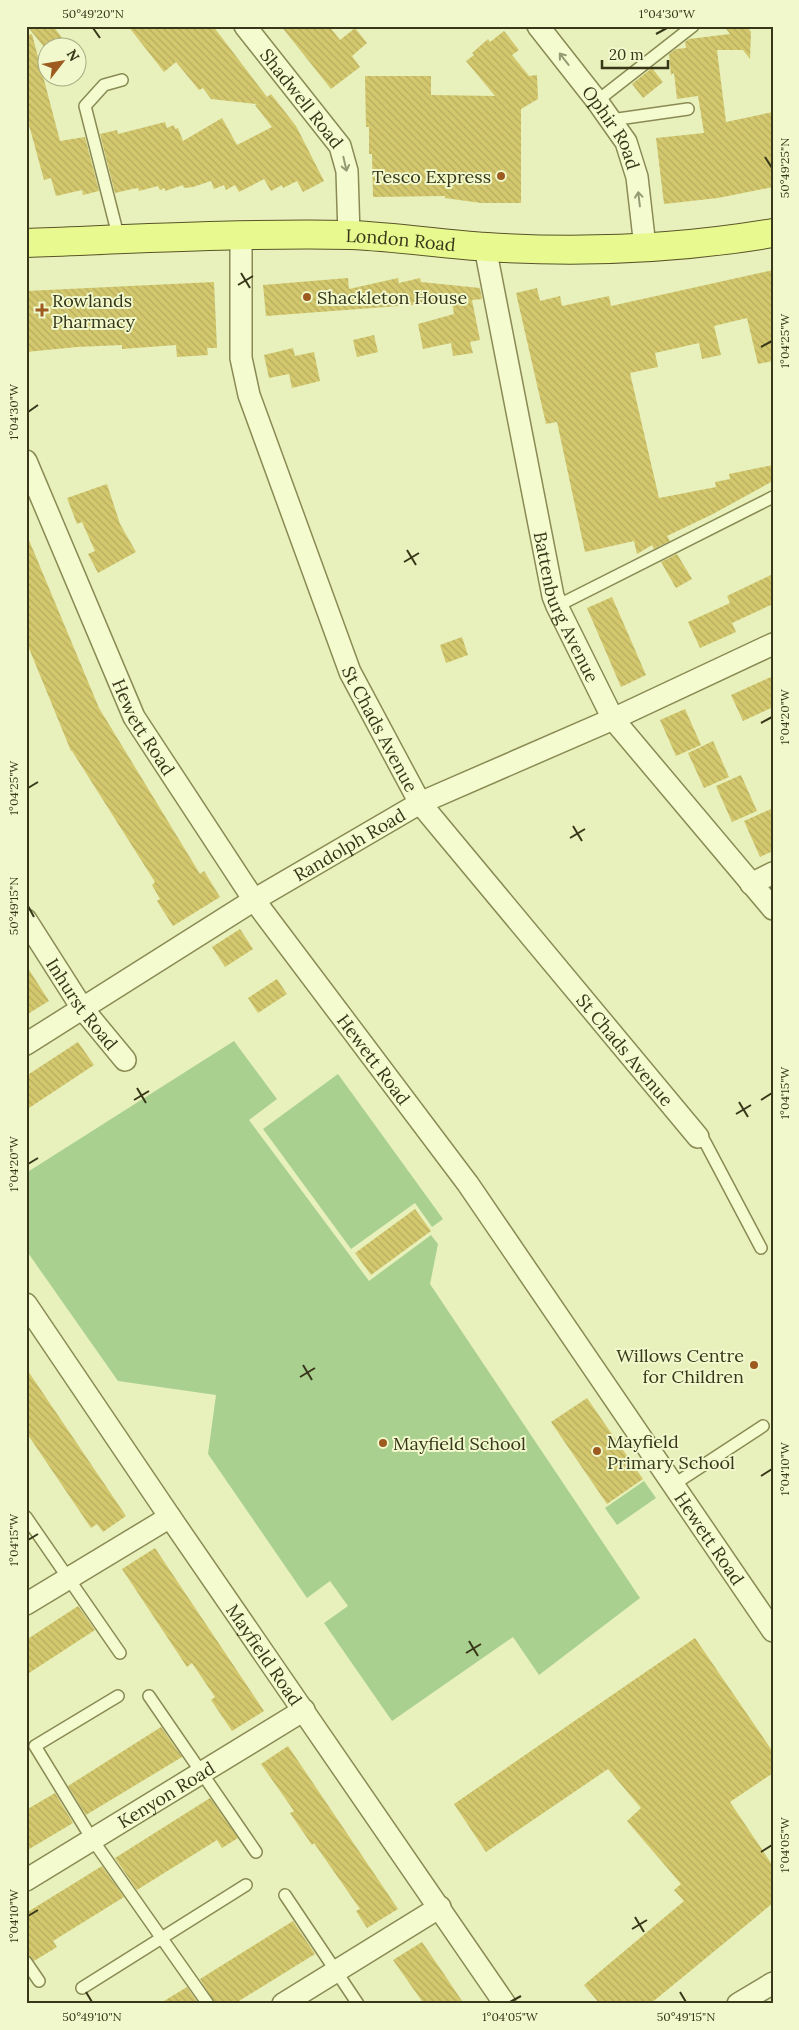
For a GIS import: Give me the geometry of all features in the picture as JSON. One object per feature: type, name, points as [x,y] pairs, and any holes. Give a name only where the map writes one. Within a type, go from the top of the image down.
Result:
[{"type":"main road","name":"London Road","points":[[26,242],[350,235],[485,247],[555,250],[713,243],[773,233]]},
{"type":"street","name":"Shadwell Road","points":[[245,26],[340,146],[347,171],[350,235]]},
{"type":"street","name":"Ophir Road","points":[[538,26],[597,101],[626,142],[636,178],[646,247]]},
{"type":"street","name":"St Chads Avenue","points":[[241,236],[240,358],[249,395],[350,672],[420,803],[698,1137]]},
{"type":"street","name":"Battenburg Avenue","points":[[485,247],[551,586],[557,606],[612,720],[773,909]]},
{"type":"street","name":"Hewett Road","points":[[26,460],[134,717],[254,900],[468,1184],[773,1630]]},
{"type":"street","name":"Randolph Road","points":[[26,1044],[254,900],[420,803],[612,720],[773,644]]},
{"type":"street","points":[[750,884],[773,873]]},
{"type":"street","name":"Inhurst Road","points":[[26,920],[82,1008],[125,1060]]},
{"type":"street","name":"Mayfield Road","points":[[26,1304],[32,1325],[170,1517],[505,2004]]},
{"type":"street","points":[[26,1604],[170,1517]]},
{"type":"street","name":"Kenyon Road","points":[[26,1880],[304,1710]]},
{"type":"street","points":[[283,2004],[440,1908]]},
{"type":"street","points":[[738,2004],[773,1983]]},
{"type":"lane","points":[[597,101],[693,26]]},
{"type":"lane","points":[[119,239],[85,106],[104,85],[122,80]]},
{"type":"lane","points":[[611,120],[688,109]]},
{"type":"lane","points":[[557,606],[773,497]]},
{"type":"lane","points":[[698,1137],[705,1142],[761,1248]]},
{"type":"lane","points":[[673,1485],[763,1426]]},
{"type":"lane","points":[[26,1517],[120,1653]]},
{"type":"lane","points":[[118,1696],[30,1748],[208,2004]]},
{"type":"lane","points":[[149,1696],[256,1852]]},
{"type":"lane","points":[[82,1988],[246,1885]]},
{"type":"lane","points":[[285,1895],[358,2004]]},
{"type":"lane","points":[[26,1962],[39,1981]]},
{"type":"green space","points":[[234,1041],[277,1099],[249,1120],[369,1281],[431,1235],[438,1244],[430,1284],[640,1598],[539,1675],[513,1637],[392,1721],[324,1623],[348,1606],[330,1581],[307,1598],[208,1454],[216,1395],[118,1381],[26,1250],[26,1173]]},
{"type":"green space","points":[[338,1074],[443,1219],[432,1227],[415,1203],[351,1249],[263,1129]]},
{"type":"green space","points":[[644,1481],[656,1498],[617,1525],[605,1508]]},
{"type":"building","points":[[27,26],[53,26],[62,38],[38,38],[38,40]]},
{"type":"building","points":[[128,26],[213,26],[267,97],[271,94],[296,126],[324,181],[303,192],[297,181],[283,188],[282,185],[271,191],[264,179],[239,192],[235,185],[226,190],[224,185],[214,189],[211,181],[193,187],[184,188],[183,185],[165,191],[165,188],[160,190],[158,186],[139,191],[138,188],[115,193],[100,134],[117,130],[118,134],[165,122],[167,128],[174,125],[175,129],[178,128],[183,141],[222,118],[237,145],[272,127],[255,105],[257,104],[211,99],[203,88],[199,90],[176,62],[164,72]]},
{"type":"building","points":[[281,26],[329,26],[340,40],[355,28],[367,43],[352,56],[360,67],[331,89]]},
{"type":"building","points":[[724,26],[746,26],[751,32],[750,59],[743,50],[717,50],[726,122],[773,112],[773,187],[718,198],[664,204],[656,138],[704,133],[698,96],[677,99],[674,73],[671,75],[669,54],[676,49],[686,48],[685,42],[689,39],[730,34]]},
{"type":"building","points":[[504,31],[519,50],[512,55],[529,76],[537,75],[538,99],[521,109],[521,203],[481,203],[445,198],[445,196],[373,197],[372,154],[369,154],[369,127],[366,127],[365,76],[431,76],[431,95],[495,96],[466,61],[488,39],[490,42]]},
{"type":"building","points":[[32,34],[38,57],[38,88],[46,88],[60,141],[85,137],[99,191],[83,195],[82,190],[56,196],[51,178],[44,180],[26,114],[26,35]]},
{"type":"building","points":[[652,68],[663,82],[643,98],[632,84]]},
{"type":"building","points":[[773,270],[773,361],[758,364],[747,318],[714,326],[721,355],[702,359],[699,343],[655,353],[658,367],[630,373],[659,498],[716,487],[715,482],[730,479],[729,474],[773,465],[773,481],[713,514],[667,536],[670,541],[654,549],[652,545],[637,554],[634,541],[585,552],[557,422],[546,424],[516,293],[537,288],[540,301],[560,296],[562,306],[609,296],[611,306]]},
{"type":"building","points":[[348,278],[349,289],[398,278],[399,283],[420,278],[421,282],[480,288],[482,299],[472,300],[480,340],[470,342],[473,353],[453,356],[451,343],[423,349],[418,324],[454,314],[452,302],[266,316],[263,285]]},
{"type":"building","points":[[214,282],[217,348],[207,348],[208,355],[177,357],[176,345],[122,349],[122,345],[77,347],[26,352],[26,291]]},
{"type":"building","points":[[374,335],[378,352],[357,357],[353,340]]},
{"type":"building","points":[[293,348],[295,356],[314,352],[320,381],[292,388],[289,374],[269,378],[264,355]]},
{"type":"building","points":[[107,484],[120,524],[136,552],[98,573],[88,554],[95,551],[82,522],[77,524],[67,498]]},
{"type":"building","points":[[26,533],[99,708],[200,874],[204,871],[220,897],[173,926],[157,901],[160,899],[152,885],[155,882],[71,751],[26,641]]},
{"type":"building","points":[[677,554],[692,579],[676,588],[661,562]]},
{"type":"building","points":[[773,574],[773,604],[732,623],[736,632],[700,648],[688,622],[730,603],[727,596]]},
{"type":"building","points":[[612,597],[646,675],[621,687],[587,608]]},
{"type":"building","points":[[462,637],[468,655],[446,663],[440,645]]},
{"type":"building","points":[[773,676],[773,707],[743,721],[731,695]]},
{"type":"building","points":[[685,709],[701,745],[676,756],[660,720]]},
{"type":"building","points":[[713,741],[729,777],[704,788],[688,753]]},
{"type":"building","points":[[741,775],[757,811],[732,822],[716,786]]},
{"type":"building","points":[[773,808],[773,851],[760,857],[744,821]]},
{"type":"building","points":[[240,929],[253,949],[225,967],[212,947]]},
{"type":"building","points":[[26,965],[49,1001],[26,1015]]},
{"type":"building","points":[[277,979],[287,994],[258,1013],[248,998]]},
{"type":"building","points":[[78,1042],[94,1065],[26,1110],[26,1076]]},
{"type":"building","points":[[415,1209],[431,1231],[371,1275],[355,1253]]},
{"type":"building","points":[[26,1368],[126,1516],[103,1532],[97,1524],[91,1528],[26,1432]]},
{"type":"building","name":"Mayfield Primary School","points":[[587,1398],[643,1479],[607,1504],[551,1422]]},
{"type":"building","points":[[155,1548],[264,1711],[232,1731],[211,1700],[215,1697],[192,1663],[187,1667],[122,1569]]},
{"type":"building","points":[[78,1606],[95,1630],[26,1675],[26,1640]]},
{"type":"building","points":[[695,1638],[773,1752],[773,1773],[730,1802],[773,1866],[773,1903],[650,2004],[600,2004],[584,1985],[684,1901],[674,1890],[681,1884],[627,1821],[641,1808],[608,1769],[486,1852],[454,1804]]},
{"type":"building","points":[[161,1727],[182,1757],[86,1815],[68,1786]]},
{"type":"building","points":[[288,1746],[398,1909],[367,1928],[356,1911],[360,1909],[314,1843],[312,1845],[290,1813],[294,1811],[261,1764]]},
{"type":"building","points":[[55,1793],[73,1823],[26,1851],[26,1810]]},
{"type":"building","points":[[210,1798],[238,1838],[222,1848],[217,1840],[137,1890],[115,1858]]},
{"type":"building","points":[[102,1866],[124,1897],[53,1941],[57,1947],[34,1961],[26,1952],[26,1913]]},
{"type":"building","points":[[293,1921],[315,1954],[234,2004],[215,2004],[200,1979]]},
{"type":"building","points":[[422,1942],[464,2004],[424,2004],[393,1960]]},
{"type":"building","points":[[187,1987],[199,2004],[159,2004]]},
{"type":"place","name":"Tesco Express","points":[[501,176]]},
{"type":"place","name":"Shackleton House","points":[[307,297]]},
{"type":"place","name":"Rowlands Pharmacy","points":[[42,310]]},
{"type":"place","name":"Willows Centre for Children","points":[[754,1365]]},
{"type":"place","name":"Mayfield School","points":[[383,1443]]},
{"type":"place","name":"Mayfield Primary School","points":[[597,1451]]}]
